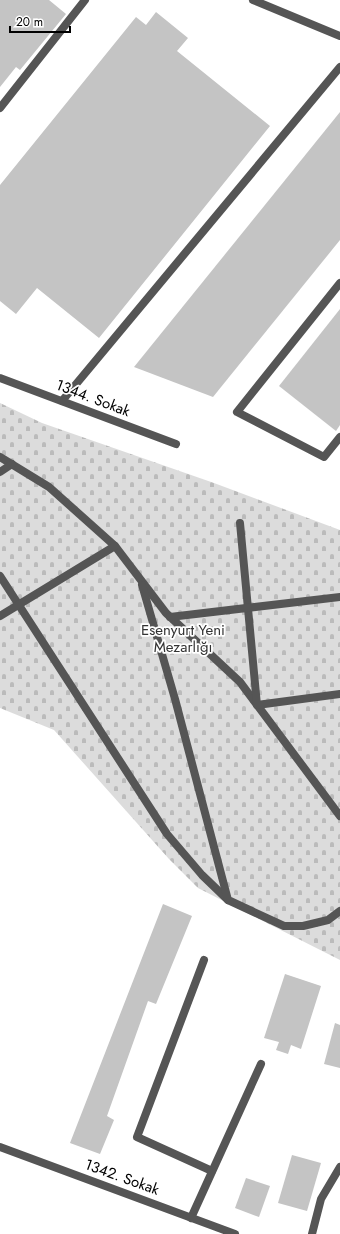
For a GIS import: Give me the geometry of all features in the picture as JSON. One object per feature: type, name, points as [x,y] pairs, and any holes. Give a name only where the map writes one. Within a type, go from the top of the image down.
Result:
[{"type":"street","points":[[0,108],[85,0]]},
{"type":"street","points":[[253,0],[340,36]]},
{"type":"street","points":[[62,401],[340,67]]},
{"type":"street","points":[[340,283],[237,412],[324,457],[340,437]]},
{"type":"street","name":"1344. Sokak","points":[[0,378],[176,444]]},
{"type":"street","points":[[0,457],[49,487],[115,546],[140,581],[170,617],[240,682],[340,816]]},
{"type":"street","points":[[0,472],[12,464]]},
{"type":"street","points":[[240,523],[257,705]]},
{"type":"street","points":[[0,616],[115,546]]},
{"type":"street","points":[[0,576],[167,834],[202,875],[228,900],[284,926],[303,926],[328,920],[340,911]]},
{"type":"street","points":[[140,581],[174,699],[228,900]]},
{"type":"street","points":[[170,617],[340,597]]},
{"type":"street","points":[[257,705],[340,694]]},
{"type":"street","points":[[204,960],[137,1137],[212,1171]]},
{"type":"street","points":[[191,1218],[261,1064]]},
{"type":"street","name":"1342. Sokak","points":[[0,1147],[235,1234]]},
{"type":"street","points":[[312,1234],[321,1199],[340,1167]]},
{"type":"green space","name":"Esenyurt Yeni Mezarlığı","points":[[0,403],[42,423],[214,483],[340,530],[340,960],[198,888],[169,859],[54,730],[0,708]]},
{"type":"building","points":[[0,0],[49,0],[66,14],[20,70],[16,67],[0,87]]},
{"type":"building","points":[[156,12],[188,38],[177,51],[270,126],[99,338],[37,288],[16,314],[0,301],[0,185],[136,17],[146,25]]},
{"type":"building","points":[[340,112],[340,240],[213,397],[134,367]]},
{"type":"building","points":[[340,309],[340,425],[336,431],[279,386]]},
{"type":"building","points":[[163,904],[192,916],[156,1004],[148,1001],[107,1116],[114,1120],[100,1154],[70,1143]]},
{"type":"building","points":[[285,974],[321,986],[301,1049],[291,1045],[288,1054],[276,1050],[279,1042],[264,1038]]},
{"type":"building","points":[[335,1023],[340,1025],[340,1068],[324,1064]]},
{"type":"building","points":[[292,1155],[321,1163],[307,1211],[278,1203]]},
{"type":"building","points":[[246,1178],[270,1186],[259,1217],[235,1208]]}]
